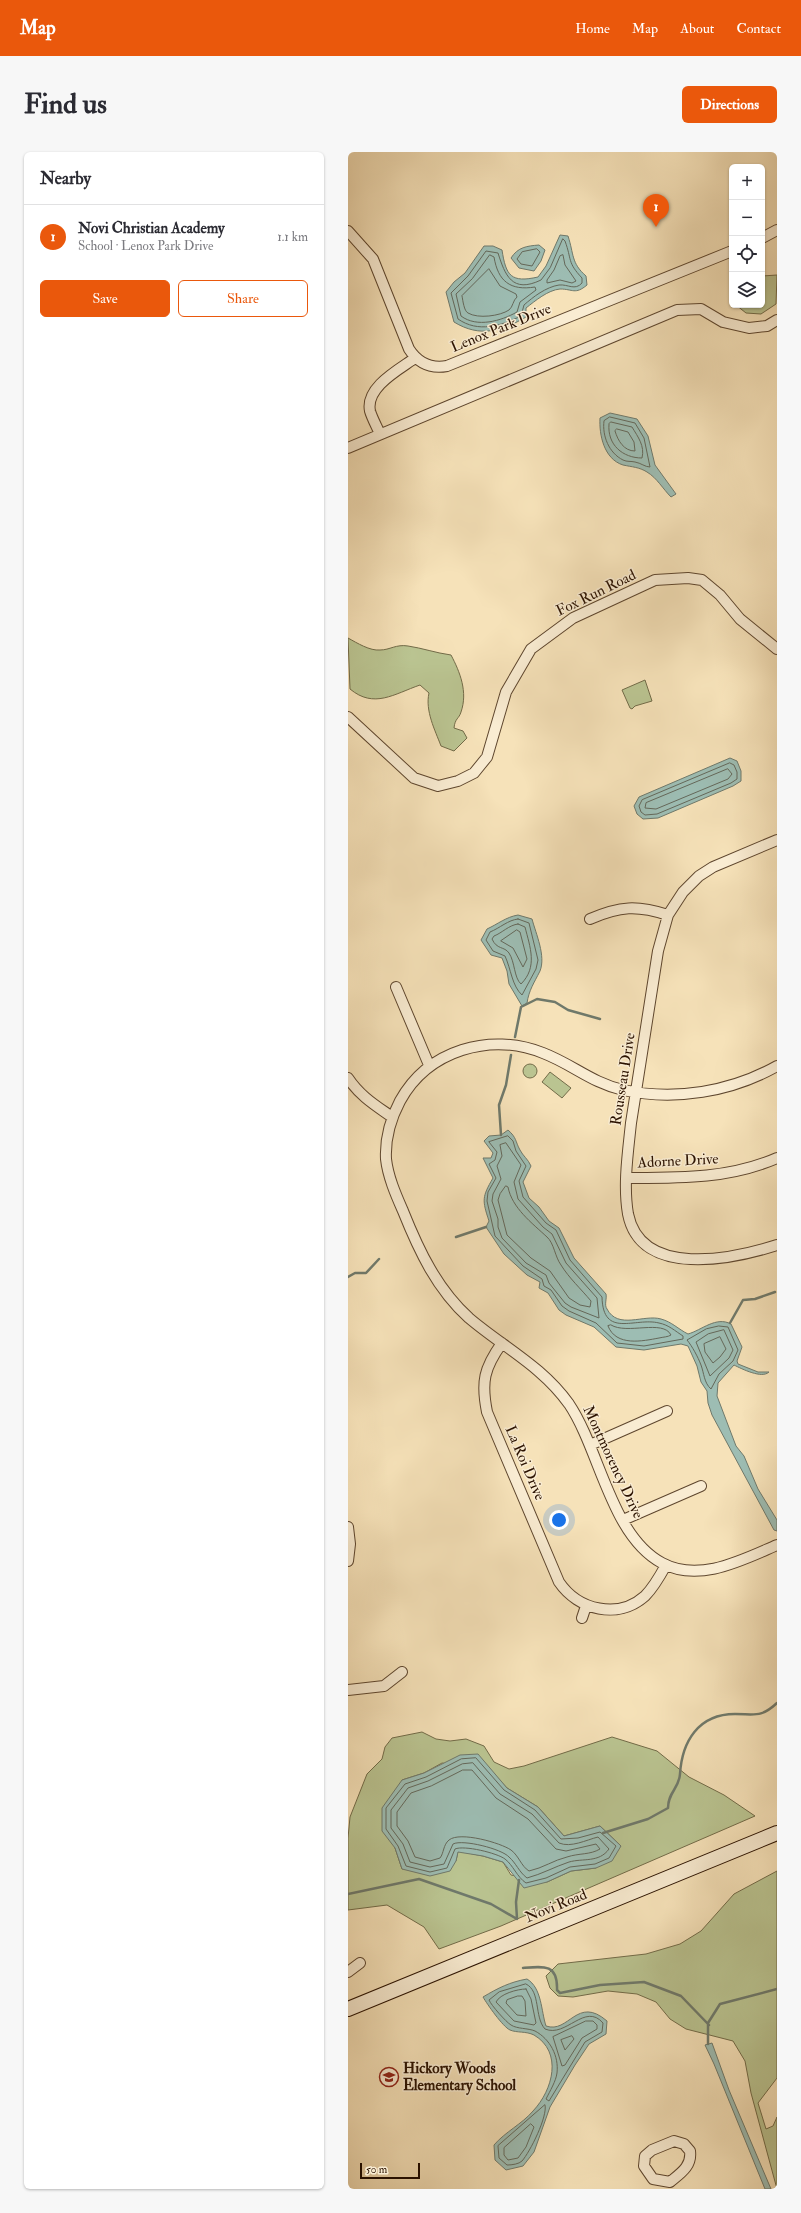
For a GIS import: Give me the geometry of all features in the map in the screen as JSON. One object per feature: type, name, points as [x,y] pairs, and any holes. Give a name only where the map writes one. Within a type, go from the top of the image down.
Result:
[{"type":"main road","name":"Novi Road","points":[[349,2006],[777,1834]]},
{"type":"street","points":[[765,236],[777,230]]},
{"type":"street","points":[[348,231],[373,259],[409,348],[416,358],[391,375],[377,388],[371,398],[370,410],[380,434]]},
{"type":"street","name":"Lenox Park Drive","points":[[416,358],[427,365],[447,366],[729,252]]},
{"type":"street","points":[[348,448],[677,310],[701,309],[723,322],[750,328],[767,326],[777,320]]},
{"type":"street","name":"Fox Run Road","points":[[348,717],[414,778],[438,786],[458,781],[474,773],[487,757],[506,692],[531,648],[573,618],[656,580],[688,578],[702,580],[720,595],[740,619],[777,649]]},
{"type":"street","name":"Rousseau Drive","points":[[777,840],[713,867],[699,876],[684,892],[668,915],[658,951],[636,1092],[628,1150],[627,1178],[627,1200],[632,1225],[645,1243],[670,1258],[691,1260],[719,1257],[777,1245]]},
{"type":"street","points":[[590,919],[608,911],[625,908],[644,908],[668,915]]},
{"type":"street","points":[[396,987],[429,1065]]},
{"type":"street","name":"Montmorency Drive","points":[[775,1070],[733,1086],[694,1094],[648,1094],[608,1086],[592,1080],[551,1056],[523,1047],[503,1045],[468,1048],[451,1053],[429,1065],[416,1078],[392,1117],[386,1159],[392,1186],[414,1241],[440,1285],[468,1316],[502,1343],[525,1358],[548,1378],[575,1414],[623,1520],[635,1540],[646,1553],[666,1565],[678,1570],[714,1569],[735,1563],[777,1545]]},
{"type":"street","points":[[348,1078],[357,1091],[370,1103],[392,1117]]},
{"type":"street","name":"Adorne Drive","points":[[627,1178],[685,1178],[709,1176],[738,1171],[777,1158]]},
{"type":"street","name":"La Roi Drive","points":[[502,1343],[491,1357],[486,1370],[483,1392],[487,1412],[559,1582],[566,1591],[586,1606],[612,1610],[630,1605],[644,1596],[654,1585],[666,1565]]},
{"type":"street","points":[[590,1445],[667,1411]]},
{"type":"street","points":[[623,1520],[701,1486]]},
{"type":"street","points":[[348,1527],[350,1544],[348,1561]]},
{"type":"street","points":[[582,1618],[586,1606]]},
{"type":"street","points":[[348,1690],[384,1686],[402,1672]]},
{"type":"street","points":[[348,1972],[360,1963]]},
{"type":"street","points":[[674,2141],[684,2144],[690,2151],[691,2157],[682,2173],[671,2185],[653,2179],[644,2166],[645,2156],[652,2150],[674,2141]]},
{"type":"green space","points":[[777,275],[776,304],[761,314],[746,313],[740,308],[765,308],[765,276]]},
{"type":"green space","points":[[348,638],[376,650],[404,646],[451,655],[460,675],[464,697],[461,712],[455,722],[454,728],[463,731],[467,738],[454,751],[441,746],[429,713],[429,693],[420,685],[384,698],[376,699],[359,695],[350,689]]},
{"type":"green space","points":[[645,680],[652,701],[635,706],[632,709],[630,708],[622,690]]},
{"type":"green space","points":[[527,1064],[533,1064],[537,1068],[537,1074],[533,1078],[527,1078],[523,1074],[523,1068]]},
{"type":"green space","points":[[550,1072],[571,1088],[562,1098],[542,1082]]},
{"type":"green space","points":[[422,1732],[436,1739],[450,1741],[466,1739],[484,1746],[494,1762],[509,1769],[524,1766],[612,1737],[657,1751],[689,1777],[724,1795],[755,1816],[501,1926],[439,1949],[424,1927],[387,1905],[348,1910],[348,1838],[350,1817],[367,1774],[382,1759],[385,1747],[392,1738]],"holes":[[[442,1763],[492,1772],[507,1788],[538,1807],[564,1836],[600,1826],[621,1846],[596,1868],[571,1871],[547,1882],[511,1875],[503,1862],[458,1851],[456,1861],[402,1869],[395,1848],[402,1780],[424,1773]]]},
{"type":"green space","points":[[777,1871],[777,2078],[758,2103],[766,2129],[773,2126],[777,2117],[777,2189],[751,2093],[745,2061],[733,2041],[686,2029],[670,2019],[656,2002],[637,1994],[608,1991],[573,1997],[558,1996],[550,1988],[546,1976],[558,1964],[646,1954],[680,1944],[701,1931],[734,1894]]},
{"type":"water","points":[[560,235],[568,236],[575,262],[586,276],[587,285],[577,291],[560,289],[546,294],[526,308],[526,317],[500,329],[491,331],[473,330],[454,322],[446,292],[454,282],[465,273],[484,246],[493,246],[502,250],[508,272],[511,276],[529,279],[538,277],[546,266]]},
{"type":"water","points":[[539,245],[545,250],[541,261],[534,271],[519,268],[511,258],[520,249]]},
{"type":"water","points":[[610,413],[637,419],[648,436],[655,465],[676,494],[671,497],[651,474],[644,470],[623,465],[611,458],[604,446],[600,432],[600,418]]},
{"type":"water","points":[[730,758],[737,761],[741,771],[741,781],[733,786],[658,818],[643,819],[637,814],[634,806],[639,797]]},
{"type":"water","points":[[518,915],[532,919],[540,945],[542,959],[540,971],[530,990],[527,1003],[522,1006],[509,984],[507,971],[502,958],[491,955],[481,940],[487,929],[506,919]]},
{"type":"water","points":[[508,1130],[514,1137],[518,1147],[531,1166],[523,1182],[529,1198],[539,1207],[549,1221],[559,1228],[574,1258],[606,1294],[606,1307],[612,1315],[618,1319],[624,1320],[647,1318],[661,1319],[688,1334],[709,1324],[725,1322],[731,1324],[742,1347],[737,1361],[738,1364],[758,1372],[769,1372],[766,1374],[757,1374],[734,1365],[718,1383],[717,1396],[736,1446],[744,1456],[758,1489],[777,1520],[777,1531],[774,1530],[712,1415],[708,1403],[707,1391],[701,1382],[697,1366],[688,1346],[681,1344],[644,1350],[616,1347],[594,1327],[566,1315],[559,1310],[548,1293],[539,1288],[540,1282],[527,1275],[504,1254],[486,1227],[489,1221],[484,1199],[493,1178],[483,1158],[491,1158],[493,1153],[484,1141],[489,1136],[501,1135]]},
{"type":"water","points":[[478,1754],[507,1788],[538,1807],[564,1836],[600,1826],[621,1846],[612,1861],[596,1868],[571,1871],[547,1882],[524,1888],[503,1862],[483,1856],[458,1852],[456,1861],[450,1871],[430,1876],[402,1869],[395,1848],[382,1831],[382,1808],[402,1780],[424,1773],[460,1755]]},
{"type":"water","points":[[527,1979],[536,1988],[546,2026],[554,2027],[561,2025],[581,2013],[588,2012],[597,2014],[607,2021],[606,2034],[589,2044],[575,2065],[550,2107],[534,2152],[523,2166],[506,2170],[495,2160],[494,2145],[529,2116],[540,2102],[546,2093],[550,2082],[552,2061],[549,2051],[543,2042],[534,2035],[525,2032],[513,2031],[503,2025],[483,1997],[504,1986]]},
{"type":"water","points":[[712,2043],[729,2090],[771,2189],[765,2189],[705,2045]]},
{"type":"waterway","points":[[515,1037],[521,1007],[537,999],[555,1002],[568,1010],[600,1019]]},
{"type":"waterway","points":[[501,1135],[499,1105],[506,1085],[511,1055]]},
{"type":"waterway","points":[[456,1237],[486,1227]]},
{"type":"waterway","points":[[348,1277],[355,1273],[366,1273],[379,1259]]},
{"type":"waterway","points":[[730,1323],[743,1300],[755,1299],[775,1292]]},
{"type":"waterway","points":[[603,1833],[648,1819],[668,1808],[668,1803],[678,1783],[684,1751],[694,1732],[702,1725],[711,1719],[722,1715],[762,1713],[777,1703]]},
{"type":"waterway","points":[[348,1894],[419,1879],[491,1904],[517,1919]]},
{"type":"waterway","points":[[517,1919],[516,1902],[519,1880]]},
{"type":"waterway","points":[[523,1968],[548,1968],[555,1975],[557,1990],[560,1993],[600,1985],[644,1982],[681,1996],[709,2025]]},
{"type":"waterway","points":[[708,2044],[708,2023],[720,2004],[777,1989]]},
{"type":"place","name":"Novi Christian Academy","points":[[656,227]]},
{"type":"place","name":"Hickory Woods Elementary School","points":[[389,2077]]}]
